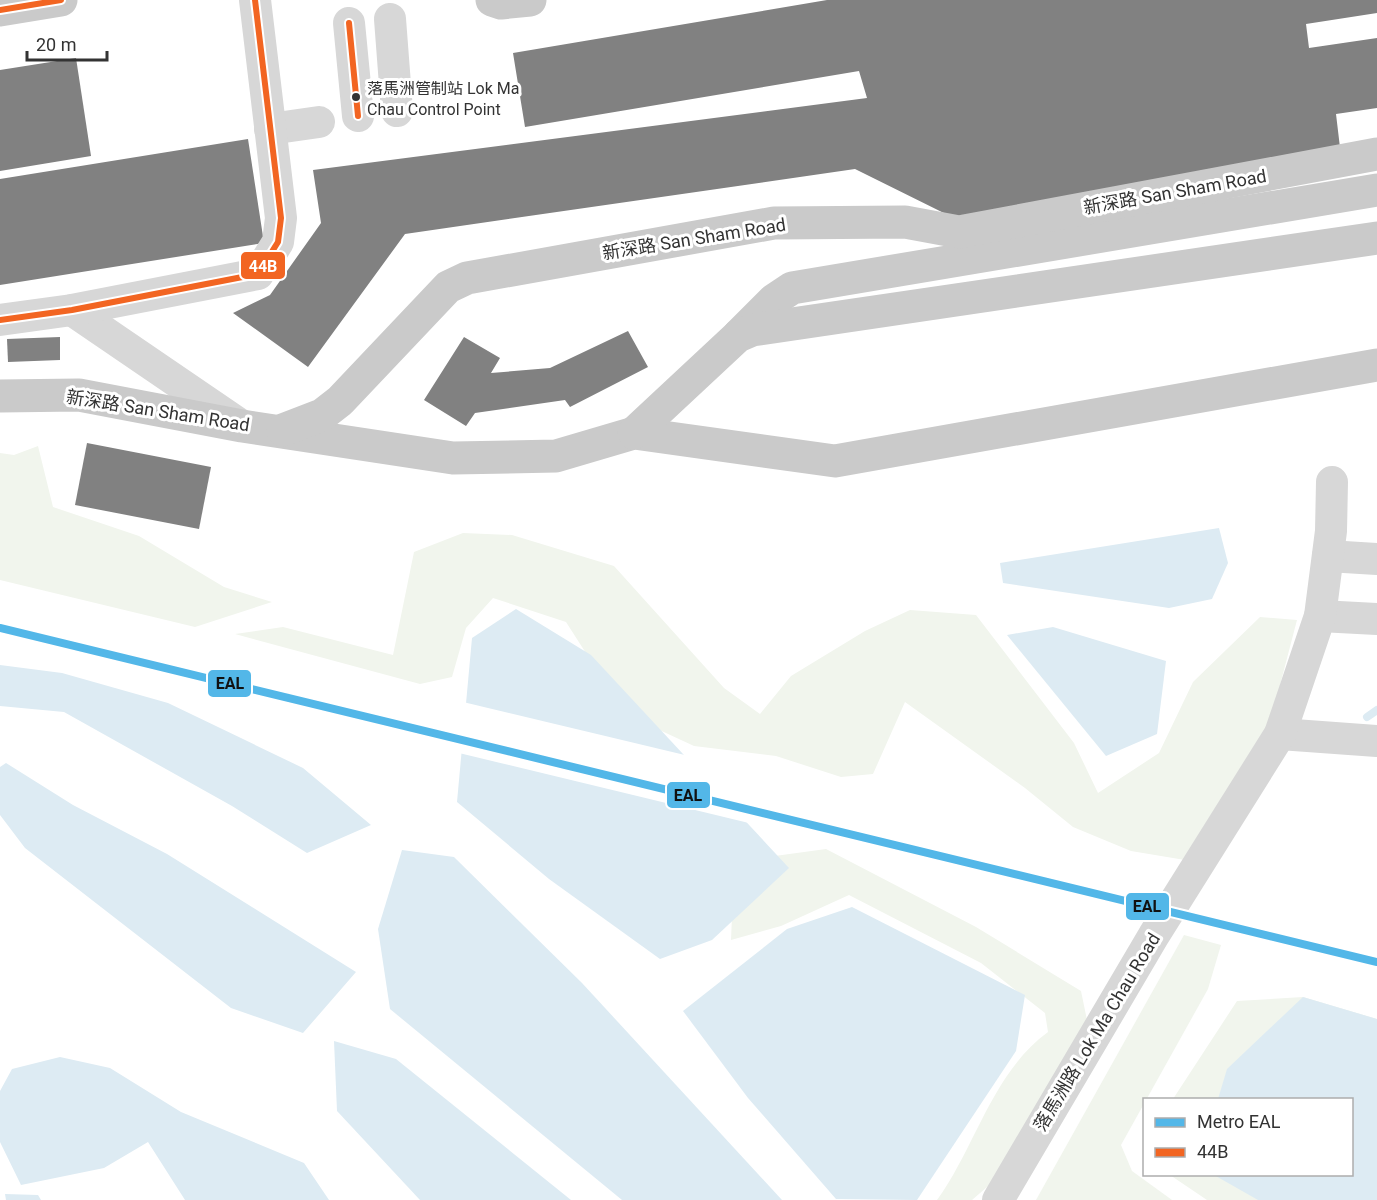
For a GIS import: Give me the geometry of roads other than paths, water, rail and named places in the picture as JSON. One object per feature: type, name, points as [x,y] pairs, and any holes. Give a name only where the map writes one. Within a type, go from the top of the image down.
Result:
[{"type":"main road","points":[[0,10],[61,0]]},
{"type":"main road","points":[[492,0],[501,3],[530,0]]},
{"type":"main road","name":"新深路 San Sham Road","points":[[281,431],[322,416],[340,401],[448,287],[467,278],[774,223],[905,222],[958,231],[1377,154]]},
{"type":"main road","name":"新深路 San Sham Road","points":[[634,433],[774,300],[792,288],[1377,190]]},
{"type":"main road","name":"新深路 San Sham Road","points":[[738,336],[752,330],[1377,238]]},
{"type":"main road","name":"新深路 San Sham Road","points":[[0,396],[79,395],[242,426],[453,458],[556,456],[634,433],[836,461],[1377,365]]},
{"type":"street","points":[[0,320],[72,310],[258,274],[278,242],[281,218],[255,0]]},
{"type":"street","points":[[390,19],[397,111]]},
{"type":"street","points":[[349,23],[358,116]]},
{"type":"street","points":[[270,129],[319,122]]},
{"type":"street","points":[[72,310],[242,426]]},
{"type":"street","points":[[0,333],[98,328]]},
{"type":"street","name":"落馬洲路 Lok Ma Chau Road","points":[[998,1200],[1154,935],[1280,734],[1320,616],[1328,556],[1332,482]]},
{"type":"street","points":[[1328,556],[1377,559]]},
{"type":"street","points":[[1320,616],[1377,619]]},
{"type":"street","points":[[1280,734],[1377,741]]},
{"type":"waterway","points":[[1367,717],[1377,710]]},
{"type":"metro line","name":"EAL","points":[[0,628],[1377,962]]},
{"type":"place","name":"落馬洲管制站 Lok Ma Chau Control Point","points":[[356,97]]}]
